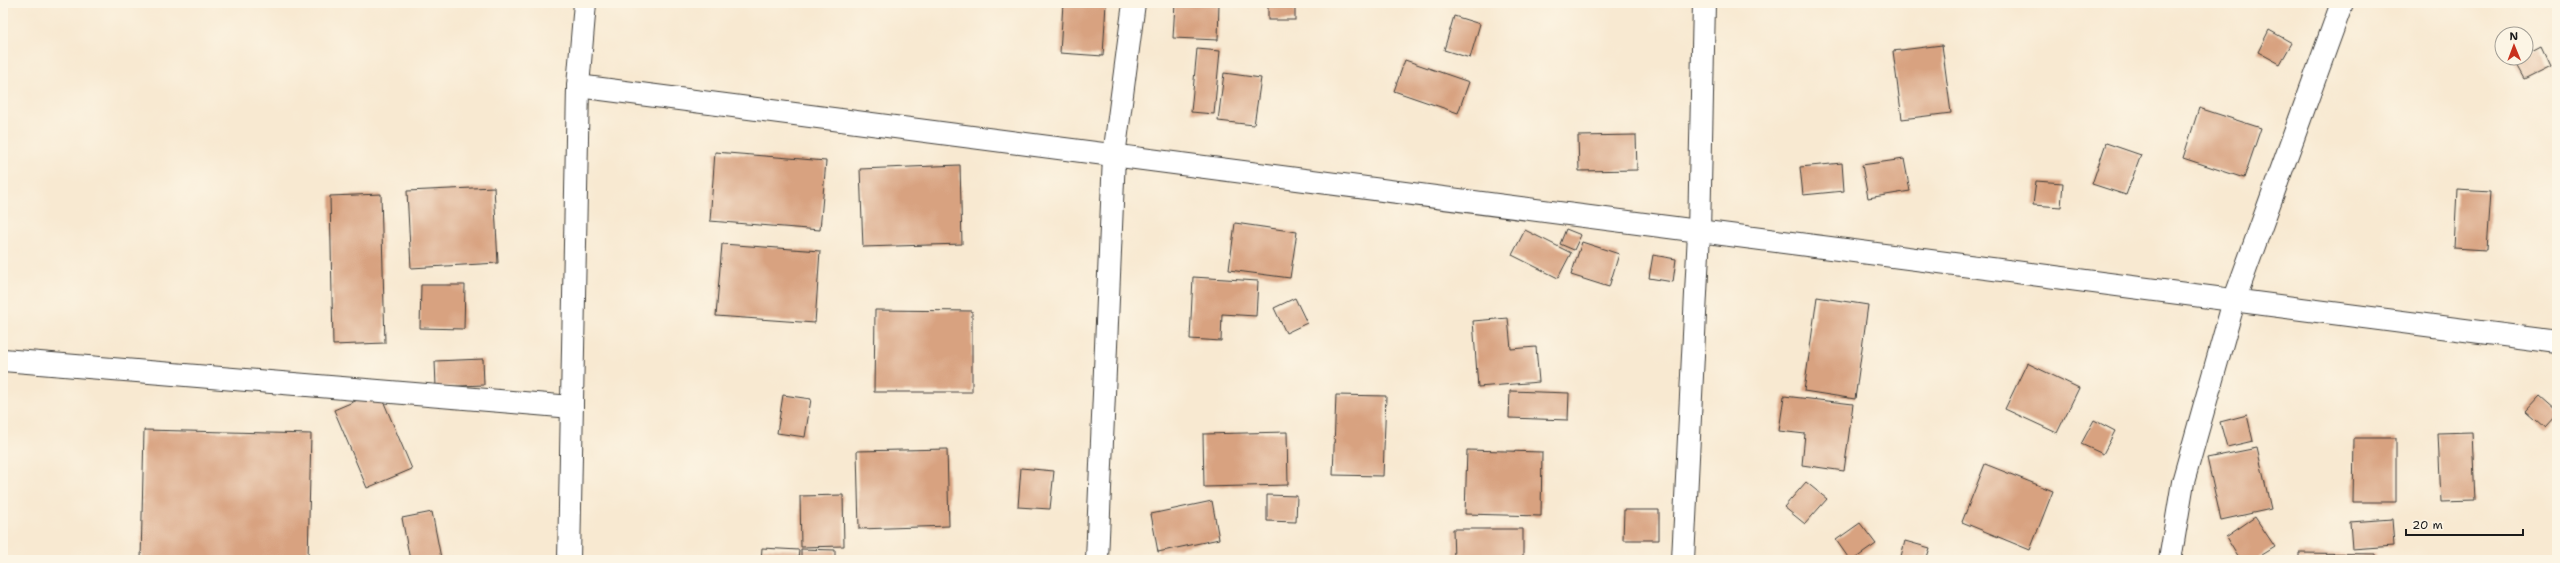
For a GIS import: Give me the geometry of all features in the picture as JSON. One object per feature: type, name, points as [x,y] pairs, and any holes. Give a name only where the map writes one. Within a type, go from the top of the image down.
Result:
[{"type":"street","points":[[569,560],[578,86],[585,3]]},
{"type":"street","points":[[1097,560],[1114,156],[1134,3]]},
{"type":"street","points":[[1683,560],[1699,232],[1704,3]]},
{"type":"street","points":[[2170,560],[2184,482],[2234,301],[2342,3]]},
{"type":"street","points":[[578,86],[2557,342]]},
{"type":"street","points":[[3,360],[572,407]]},
{"type":"building","points":[[1063,3],[1106,3],[1103,56],[1060,53]]},
{"type":"building","points":[[1175,3],[1219,3],[1218,40],[1173,38]]},
{"type":"building","points":[[1268,3],[1295,3],[1295,20],[1268,20]]},
{"type":"building","points":[[1454,16],[1480,24],[1470,58],[1444,50]]},
{"type":"building","points":[[2269,30],[2292,43],[2280,64],[2258,52]]},
{"type":"building","points":[[1942,45],[1951,113],[1902,119],[1893,51]]},
{"type":"building","points":[[2541,47],[2550,66],[2524,79],[2517,66],[2534,66],[2534,51]]},
{"type":"building","points":[[1197,49],[1220,51],[1214,114],[1191,112]]},
{"type":"building","points":[[1405,60],[1469,82],[1458,113],[1394,91]]},
{"type":"building","points":[[1224,73],[1261,78],[1254,125],[1218,121]]},
{"type":"building","points":[[2199,108],[2261,128],[2244,178],[2183,158]]},
{"type":"building","points":[[1636,135],[1637,170],[1579,171],[1578,136]]},
{"type":"building","points":[[2106,143],[2141,155],[2126,195],[2092,184]]},
{"type":"building","points":[[715,152],[826,161],[820,230],[710,221]]},
{"type":"building","points":[[1904,159],[1910,191],[1868,198],[1862,165]]},
{"type":"building","points":[[1842,163],[1844,191],[1803,195],[1800,167]]},
{"type":"building","points":[[960,165],[962,244],[863,247],[860,169]]},
{"type":"building","points":[[2036,181],[2063,183],[2061,207],[2033,205]]},
{"type":"building","points":[[494,187],[498,263],[411,268],[407,191]]},
{"type":"building","points":[[2457,190],[2490,192],[2486,250],[2454,248]]},
{"type":"building","points":[[381,194],[385,343],[333,345],[330,196]]},
{"type":"building","points":[[1235,223],[1297,232],[1290,278],[1229,270]]},
{"type":"building","points":[[1566,229],[1581,235],[1574,250],[1560,244]]},
{"type":"building","points":[[1525,230],[1571,253],[1558,278],[1512,255]]},
{"type":"building","points":[[1582,242],[1619,254],[1609,287],[1571,275]]},
{"type":"building","points":[[722,244],[820,251],[815,323],[716,316]]},
{"type":"building","points":[[1653,255],[1676,259],[1673,282],[1649,278]]},
{"type":"building","points":[[1193,277],[1258,281],[1256,316],[1222,314],[1221,341],[1190,339]]},
{"type":"building","points":[[421,285],[465,285],[464,329],[420,328]]},
{"type":"building","points":[[1817,297],[1868,305],[1855,399],[1804,391]]},
{"type":"building","points":[[1295,298],[1307,323],[1286,333],[1274,308]]},
{"type":"building","points":[[875,310],[972,311],[972,392],[874,392]]},
{"type":"building","points":[[1508,318],[1511,349],[1536,347],[1539,382],[1478,387],[1473,321]]},
{"type":"building","points":[[483,359],[484,385],[436,387],[435,361]]},
{"type":"building","points":[[2027,363],[2079,388],[2057,433],[2005,409]]},
{"type":"building","points":[[379,391],[412,469],[367,488],[334,410]]},
{"type":"building","points":[[1510,391],[1569,393],[1568,420],[1509,418]]},
{"type":"building","points":[[783,395],[811,399],[805,437],[777,433]]},
{"type":"building","points":[[1336,395],[1386,396],[1383,476],[1333,475]]},
{"type":"building","points":[[1784,396],[1853,404],[1844,471],[1802,465],[1805,434],[1779,431]]},
{"type":"building","points":[[2540,396],[2557,411],[2557,417],[2546,429],[2526,411]]},
{"type":"building","points":[[2247,415],[2253,441],[2227,447],[2220,422]]},
{"type":"building","points":[[2094,420],[2115,431],[2103,454],[2081,444]]},
{"type":"building","points":[[144,430],[311,434],[308,560],[141,560]]},
{"type":"building","points":[[1287,432],[1288,485],[1204,487],[1203,434]]},
{"type":"building","points":[[2472,432],[2475,501],[2441,502],[2438,433]]},
{"type":"building","points":[[2354,438],[2396,438],[2396,502],[2353,502]]},
{"type":"building","points":[[2257,448],[2271,509],[2221,520],[2207,458]]},
{"type":"building","points":[[947,449],[949,526],[859,529],[857,451]]},
{"type":"building","points":[[1467,450],[1542,452],[1541,516],[1465,514]]},
{"type":"building","points":[[1985,464],[2053,491],[2030,550],[1962,522]]},
{"type":"building","points":[[1021,468],[1054,471],[1050,509],[1018,507]]},
{"type":"building","points":[[1806,482],[1827,499],[1805,524],[1784,507]]},
{"type":"building","points":[[843,495],[844,546],[801,547],[800,496]]},
{"type":"building","points":[[1267,495],[1297,496],[1296,522],[1267,521]]},
{"type":"building","points":[[1212,501],[1219,539],[1158,552],[1151,514]]},
{"type":"building","points":[[1624,510],[1659,510],[1659,540],[1623,540]]},
{"type":"building","points":[[432,512],[441,558],[410,560],[402,518]]},
{"type":"building","points":[[2255,517],[2275,547],[2254,560],[2240,560],[2226,537]]},
{"type":"building","points":[[2392,519],[2394,546],[2352,549],[2350,522]]},
{"type":"building","points":[[1860,523],[1876,544],[1853,560],[1850,560],[1836,540]]},
{"type":"building","points":[[1453,529],[1523,529],[1523,560],[1454,560]]},
{"type":"building","points":[[1905,541],[1930,548],[1926,560],[1900,560]]},
{"type":"building","points":[[762,548],[799,550],[798,560],[761,560]]},
{"type":"building","points":[[801,549],[835,550],[835,560],[801,560]]},
{"type":"building","points":[[2299,553],[2375,554],[2375,560],[2299,560]]}]
